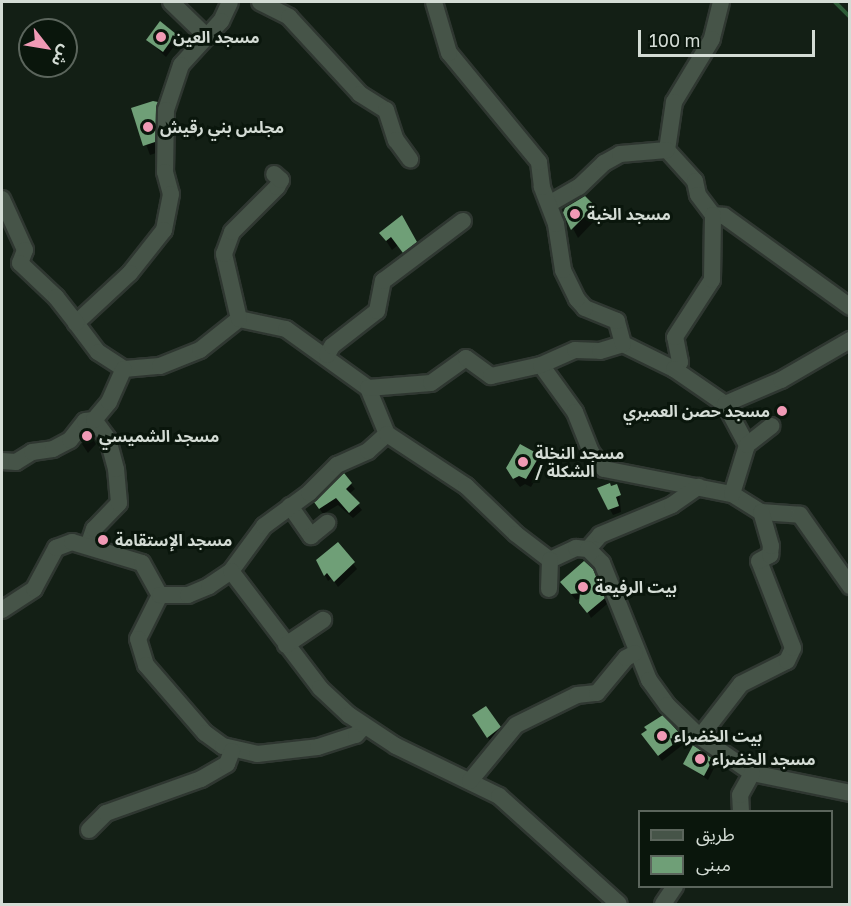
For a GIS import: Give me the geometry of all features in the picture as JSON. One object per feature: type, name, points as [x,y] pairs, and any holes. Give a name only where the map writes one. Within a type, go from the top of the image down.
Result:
[{"type":"street","points":[[171,2],[207,37]]},
{"type":"street","points":[[76,323],[130,273],[164,230],[171,194],[165,172],[166,110],[181,65],[221,21],[230,2]]},
{"type":"street","points":[[260,2],[289,17],[360,94],[386,110],[396,140],[410,159]]},
{"type":"street","points":[[674,369],[680,362],[675,337],[712,280],[713,215],[698,195],[695,182],[667,150],[674,102],[712,39],[721,2]]},
{"type":"street","points":[[441,4],[449,53],[539,162],[542,188],[549,204],[563,270],[577,299],[585,308],[617,321],[624,344]]},
{"type":"street","points":[[549,204],[579,187],[604,163],[620,154],[667,150]]},
{"type":"street","points":[[239,319],[224,254],[232,232],[277,187],[281,180],[274,174]]},
{"type":"street","points":[[2,199],[25,250],[20,263],[56,297],[98,352],[124,369],[160,366],[200,350],[239,319],[286,328],[327,355],[369,388],[387,434],[466,486],[516,534],[550,560]]},
{"type":"street","points":[[713,215],[724,216],[849,307]]},
{"type":"street","points":[[327,355],[332,346],[377,311],[383,281],[463,221]]},
{"type":"street","points":[[725,404],[781,380],[849,340]]},
{"type":"street","points":[[369,388],[431,383],[466,358],[492,376],[541,365],[575,350],[600,351],[624,344],[674,369],[725,404],[747,445]]},
{"type":"street","points":[[541,365],[576,412],[591,452],[604,469],[624,476],[732,494],[761,512],[800,515],[849,586]]},
{"type":"street","points":[[2,461],[16,462],[32,452],[53,449],[70,440],[85,421],[94,420],[109,402],[124,369]]},
{"type":"street","points":[[88,546],[94,529],[119,503],[116,469],[108,439],[94,420]]},
{"type":"street","points":[[732,494],[747,445],[771,426]]},
{"type":"street","points":[[160,595],[188,595],[209,586],[231,571],[264,526],[337,465],[368,451],[387,434]]},
{"type":"street","points":[[588,549],[600,536],[672,505],[698,487]]},
{"type":"street","points":[[290,506],[311,536],[327,523]]},
{"type":"street","points":[[700,737],[741,684],[787,661],[793,648],[759,561],[770,555],[771,546],[761,512]]},
{"type":"street","points":[[2,610],[34,589],[56,548],[72,542],[142,563],[160,595]]},
{"type":"street","points":[[550,560],[576,548],[588,549],[602,563],[635,653],[667,705],[700,737],[752,773],[849,793]]},
{"type":"street","points":[[549,589],[550,560]]},
{"type":"street","points":[[231,571],[320,688],[364,726],[499,796],[532,831],[570,857],[619,904]]},
{"type":"street","points":[[160,595],[138,639],[146,665],[205,733],[232,751],[257,754],[318,747],[356,735],[364,726]]},
{"type":"street","points":[[286,645],[323,620]]},
{"type":"street","points":[[470,781],[516,725],[577,695],[597,693],[626,658],[635,653]]},
{"type":"street","points":[[89,831],[106,813],[201,779],[227,764],[232,751]]},
{"type":"street","points":[[741,810],[740,795],[752,773]]},
{"type":"street","points":[[663,904],[674,888]]},
{"type":"building","name":"مسجد العين","points":[[160,21],[176,34],[163,52],[146,40]]},
{"type":"building","name":"مجلس بني رقيش","points":[[153,101],[158,102],[155,142],[143,146],[131,108]]},
{"type":"building","name":"مسجد الخبة","points":[[585,196],[595,206],[571,230],[563,213],[565,208]]},
{"type":"building","points":[[402,215],[417,242],[403,253],[391,237],[386,241],[379,233]]},
{"type":"building","name":"مسجد النخلة / الشكلة","points":[[520,444],[540,455],[526,479],[519,476],[513,479],[506,468]]},
{"type":"building","points":[[344,473],[352,483],[346,489],[360,503],[349,513],[336,498],[319,509],[314,502]]},
{"type":"building","points":[[610,483],[611,486],[617,484],[621,495],[616,497],[619,506],[608,510],[597,488]]},
{"type":"building","points":[[338,542],[355,562],[334,582],[327,573],[324,576],[316,560]]},
{"type":"building","name":"بيت الرفيعة","points":[[584,561],[593,569],[605,598],[587,613],[579,603],[580,593],[571,594],[560,582]]},
{"type":"building","points":[[486,706],[501,727],[487,738],[472,715]]},
{"type":"building","name":"بيت الخضراء","points":[[663,715],[683,737],[658,756],[641,734],[647,730],[644,727]]},
{"type":"building","name":"مسجد الخضراء","points":[[693,745],[713,759],[704,776],[683,764]]},
{"type":"waterway","points":[[835,2],[850,17]]},
{"type":"place","name":"مسجد العين","points":[[161,37]]},
{"type":"place","name":"مجلس بني رقيش","points":[[148,127]]},
{"type":"place","name":"مسجد الخبة","points":[[575,214]]},
{"type":"place","name":"مسجد حصن العميري","points":[[782,411]]},
{"type":"place","name":"مسجد الشميسي","points":[[87,436]]},
{"type":"place","name":"مسجد النخلة / الشكلة","points":[[523,462]]},
{"type":"place","name":"مسجد الإستقامة","points":[[103,540]]},
{"type":"place","name":"بيت الرفيعة","points":[[583,587]]},
{"type":"place","name":"بيت الخضراء","points":[[662,736]]},
{"type":"place","name":"مسجد الخضراء","points":[[700,759]]}]
